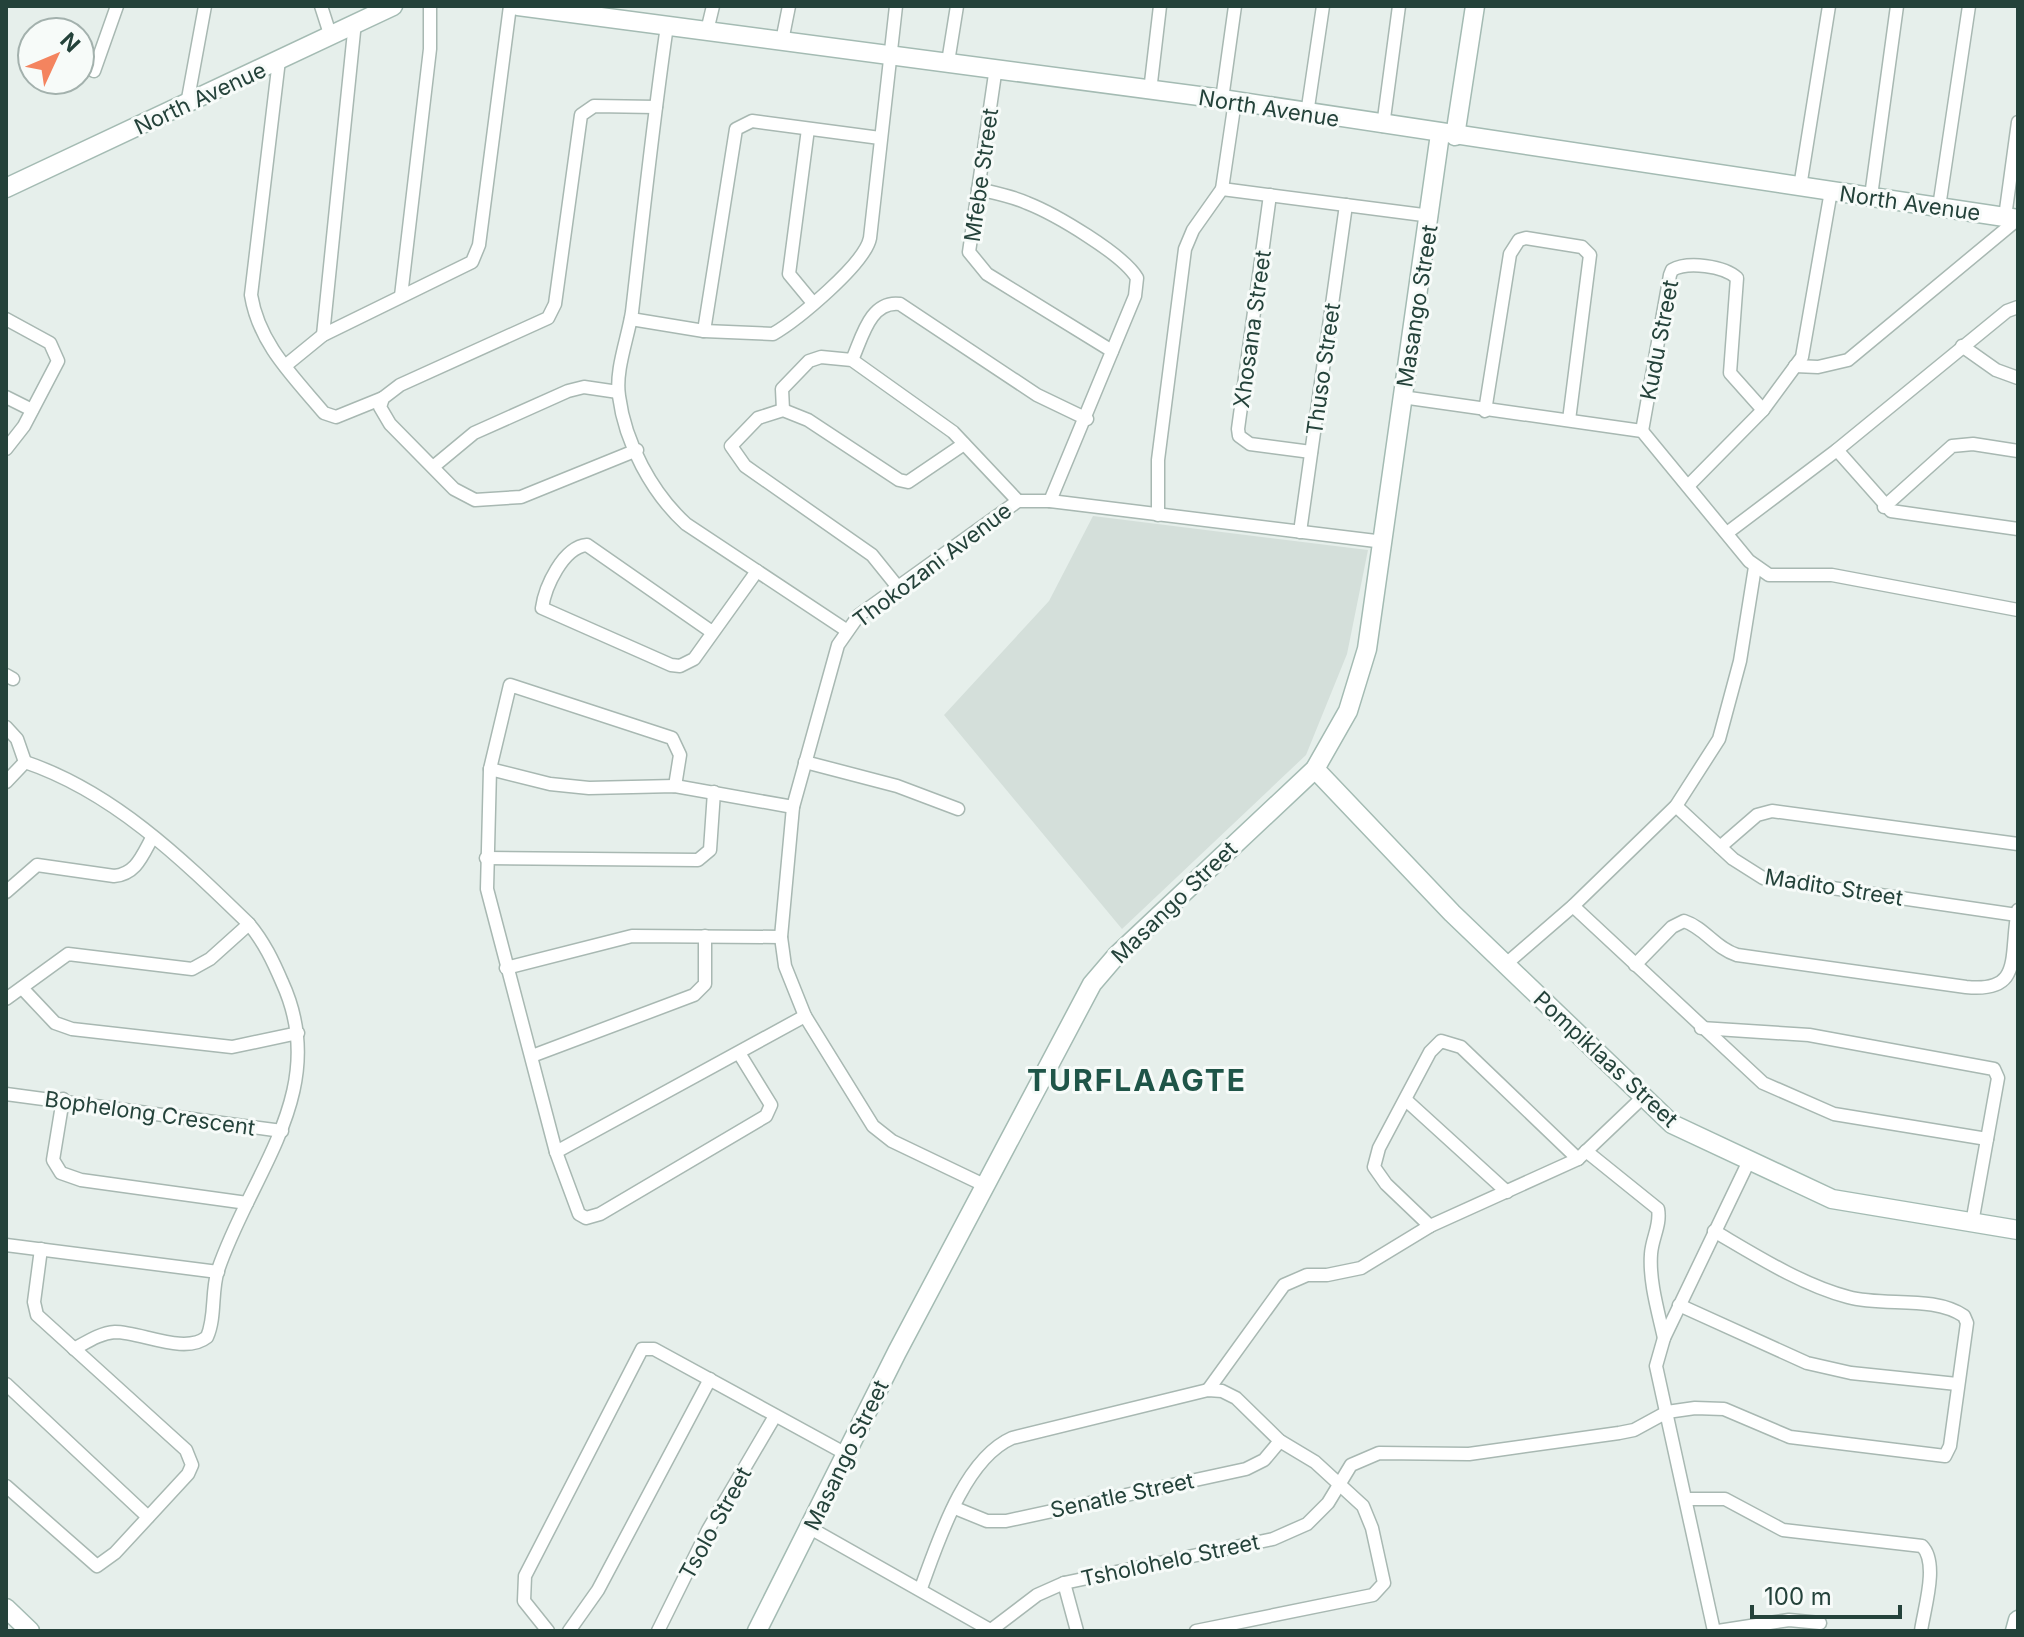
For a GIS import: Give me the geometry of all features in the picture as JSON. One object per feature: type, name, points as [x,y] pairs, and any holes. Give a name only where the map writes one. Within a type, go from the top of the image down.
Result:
[{"type":"street","points":[[96,65],[117,6]]},
{"type":"street","points":[[187,104],[205,6]]},
{"type":"street","points":[[321,6],[330,34]]},
{"type":"street","name":"North Avenue","points":[[6,188],[393,6]]},
{"type":"street","points":[[401,296],[430,49],[430,6]]},
{"type":"street","points":[[285,366],[323,335],[465,267],[476,256],[510,6]]},
{"type":"street","name":"North Avenue","points":[[518,6],[637,14],[667,26],[1229,100],[1383,126],[2014,218]]},
{"type":"street","points":[[707,31],[713,6]]},
{"type":"street","points":[[782,41],[789,6]]},
{"type":"street","points":[[631,319],[704,331],[773,334],[813,303],[869,246],[896,6]]},
{"type":"street","points":[[948,62],[957,6]]},
{"type":"street","points":[[1150,91],[1160,6]]},
{"type":"street","points":[[1158,515],[1158,460],[1185,249],[1193,230],[1222,189],[1235,6]]},
{"type":"street","points":[[1307,114],[1323,6]]},
{"type":"street","points":[[1383,126],[1399,6]]},
{"type":"street","name":"Masango Street","points":[[757,1631],[984,1185],[1092,984],[1116,956],[1315,769],[1348,711],[1360,679],[1384,542],[1402,397],[1431,216],[1475,6]]},
{"type":"street","points":[[1800,187],[1829,6]]},
{"type":"street","points":[[1871,196],[1897,6]]},
{"type":"street","points":[[1939,207],[1969,6]]},
{"type":"street","points":[[323,335],[355,22]]},
{"type":"street","points":[[667,26],[631,319],[618,392],[637,450],[656,493],[671,510],[846,630]]},
{"type":"street","points":[[279,60],[251,295],[260,332],[285,366],[330,416],[344,415],[383,398],[400,385],[548,318],[555,304],[581,115],[594,106],[656,107]]},
{"type":"street","name":"Mfebe Street","points":[[996,67],[969,252],[979,268],[1064,324],[1112,351]]},
{"type":"street","points":[[704,331],[736,129],[752,121],[880,138]]},
{"type":"street","points":[[1795,366],[1818,367],[1848,360],[2014,218],[2018,122]]},
{"type":"street","points":[[808,129],[789,274],[813,303]]},
{"type":"street","points":[[978,189],[1030,203],[1132,270],[1137,286],[1087,419],[1050,501]]},
{"type":"street","points":[[1222,189],[1431,216]]},
{"type":"street","points":[[1689,485],[1763,410],[1795,366],[1806,345],[1831,191]]},
{"type":"street","name":"Xhosana Street","points":[[1270,195],[1239,436],[1250,444],[1311,452]]},
{"type":"street","name":"Thuso Street","points":[[1300,532],[1346,205]]},
{"type":"street","points":[[1485,411],[1510,254],[1519,240],[1526,238],[1582,247],[1590,255],[1569,420]]},
{"type":"street","name":"Kudu Street","points":[[1642,431],[1670,275],[1672,270],[1684,265],[1727,270],[1737,278],[1730,373],[1763,410]]},
{"type":"street","points":[[852,360],[868,322],[879,308],[889,303],[900,304],[1037,395],[1087,419]]},
{"type":"street","points":[[1727,533],[1837,450],[2007,311],[2018,307]]},
{"type":"street","points":[[6,319],[50,343],[58,361],[32,410],[6,449]]},
{"type":"street","points":[[1962,346],[1996,370],[2018,378]]},
{"type":"street","points":[[783,410],[782,389],[809,361],[821,357],[852,360],[934,417],[1018,501]]},
{"type":"street","points":[[433,467],[474,433],[568,391],[584,387],[618,392]]},
{"type":"street","points":[[6,397],[32,410]]},
{"type":"street","points":[[1402,397],[1642,431],[1755,567],[1769,575],[1845,577],[2018,610]]},
{"type":"street","points":[[383,398],[382,415],[465,497],[504,501],[637,450]]},
{"type":"street","points":[[897,586],[872,555],[745,466],[732,453],[734,441],[758,418],[783,410],[808,420],[899,480],[908,482],[964,444]]},
{"type":"street","points":[[1884,507],[1952,446],[1973,444],[2018,451]]},
{"type":"street","points":[[1837,450],[1884,507],[1898,513],[2018,529]]},
{"type":"street","name":"Thokozani Avenue","points":[[984,1185],[880,1134],[866,1117],[805,1016],[785,966],[781,937],[793,807],[838,645],[846,630],[859,615],[897,586],[1018,501],[1050,501],[1384,542]]},
{"type":"street","points":[[712,632],[587,545],[574,550],[551,579],[544,595],[542,608],[671,665],[680,666],[694,659],[757,571]]},
{"type":"street","points":[[1506,964],[1573,906],[1676,806],[1719,739],[1740,661],[1755,567]]},
{"type":"street","points":[[675,786],[680,755],[672,738],[510,685],[490,769],[487,889],[556,1152],[579,1214],[586,1218],[600,1214],[766,1116],[771,1105],[739,1053]]},
{"type":"street","points":[[6,727],[17,739],[25,762],[6,782]]},
{"type":"street","name":"Bophelong Crescent","points":[[6,1094],[63,1099],[282,1131],[294,1101],[298,1033],[295,1010],[265,945],[249,924],[99,795],[25,762]]},
{"type":"street","points":[[805,762],[911,790],[958,809]]},
{"type":"street","points":[[490,769],[550,784],[589,788],[675,786],[793,807]]},
{"type":"street","name":"Pompiklaas Street","points":[[1315,769],[1452,913],[1672,1124],[1748,1163],[1832,1199],[2018,1230]]},
{"type":"street","points":[[486,858],[698,860],[710,850],[714,792]]},
{"type":"street","name":"Madito Street","points":[[1676,806],[1750,873],[1763,878],[2017,912]]},
{"type":"street","points":[[1720,847],[1757,815],[1772,811],[2018,844]]},
{"type":"street","points":[[6,892],[37,865],[114,876],[127,874],[134,869],[152,838]]},
{"type":"street","points":[[1573,906],[1763,1083],[1809,1106],[1846,1116],[1987,1139]]},
{"type":"street","points":[[1635,965],[1672,927],[1684,921],[1694,925],[1720,950],[1737,955],[1966,987],[1998,988],[2007,982],[2011,970],[2017,912]]},
{"type":"street","points":[[6,999],[68,954],[192,969],[210,959],[249,924]]},
{"type":"street","points":[[506,968],[632,936],[781,937]]},
{"type":"street","points":[[532,1056],[694,995],[705,984],[705,936]]},
{"type":"street","points":[[22,988],[55,1023],[72,1029],[232,1047],[298,1033]]},
{"type":"street","points":[[556,1152],[805,1016]]},
{"type":"street","points":[[1701,1028],[1809,1035],[1989,1066],[1998,1078],[1972,1223]]},
{"type":"street","points":[[1430,1226],[1386,1184],[1374,1167],[1379,1148],[1436,1044],[1448,1041],[1461,1047],[1582,1155],[1658,1209],[1651,1272],[1664,1338]]},
{"type":"street","points":[[1208,1390],[1284,1285],[1307,1275],[1338,1274],[1361,1268],[1430,1226],[1582,1155],[1642,1098]]},
{"type":"street","points":[[63,1099],[53,1160],[61,1173],[81,1180],[247,1203]]},
{"type":"street","points":[[1407,1101],[1507,1192]]},
{"type":"street","points":[[74,1349],[104,1334],[117,1332],[199,1342],[209,1333],[218,1272],[282,1131]]},
{"type":"street","points":[[1748,1163],[1664,1338],[1656,1366],[1716,1631],[1789,1620],[1820,1623]]},
{"type":"street","points":[[1667,1412],[1713,1407],[1790,1437],[1940,1458],[1950,1446],[1967,1323],[1958,1312],[1849,1298],[1822,1288],[1714,1231]]},
{"type":"street","points":[[6,1245],[218,1272]]},
{"type":"street","points":[[6,1486],[92,1565],[106,1561],[188,1474],[191,1458],[34,1309],[41,1249]]},
{"type":"street","points":[[1679,1305],[1807,1363],[1851,1373],[1957,1384]]},
{"type":"street","points":[[548,1631],[524,1601],[525,1576],[638,1353],[645,1347],[654,1349],[848,1455]]},
{"type":"street","points":[[569,1631],[598,1590],[710,1379]]},
{"type":"street","points":[[7,1388],[148,1517]]},
{"type":"street","points":[[921,1588],[973,1472],[999,1444],[1208,1390],[1222,1391],[1236,1398],[1280,1441],[1339,1481],[1363,1506],[1385,1580],[1382,1588],[1373,1595],[1196,1631]]},
{"type":"street","name":"Tsholohelo Street","points":[[992,1630],[1037,1595],[1064,1583],[1285,1535],[1307,1524],[1321,1512],[1351,1465],[1379,1453],[1469,1454],[1619,1433],[1634,1430],[1667,1412]]},
{"type":"street","name":"Tsolo Street","points":[[658,1631],[708,1530],[775,1416]]},
{"type":"street","name":"Senatle Street","points":[[955,1508],[987,1521],[1006,1521],[1246,1469],[1264,1460],[1280,1441]]},
{"type":"street","points":[[1686,1499],[1725,1499],[1772,1527],[1783,1530],[1922,1546],[1929,1553],[1930,1565],[1921,1631]]},
{"type":"street","points":[[810,1528],[992,1630]]},
{"type":"street","points":[[1064,1583],[1077,1631]]},
{"type":"street","points":[[6,1608],[30,1631]]},
{"type":"street","points":[[2015,1631],[2018,1620]]},
{"type":"shaded area","points":[[1093,516],[1368,550],[1347,654],[1306,755],[1122,929],[944,715],[1049,601]]},
{"type":"district","name":"TURFLAAGTE","points":[[1137,1081]]}]
